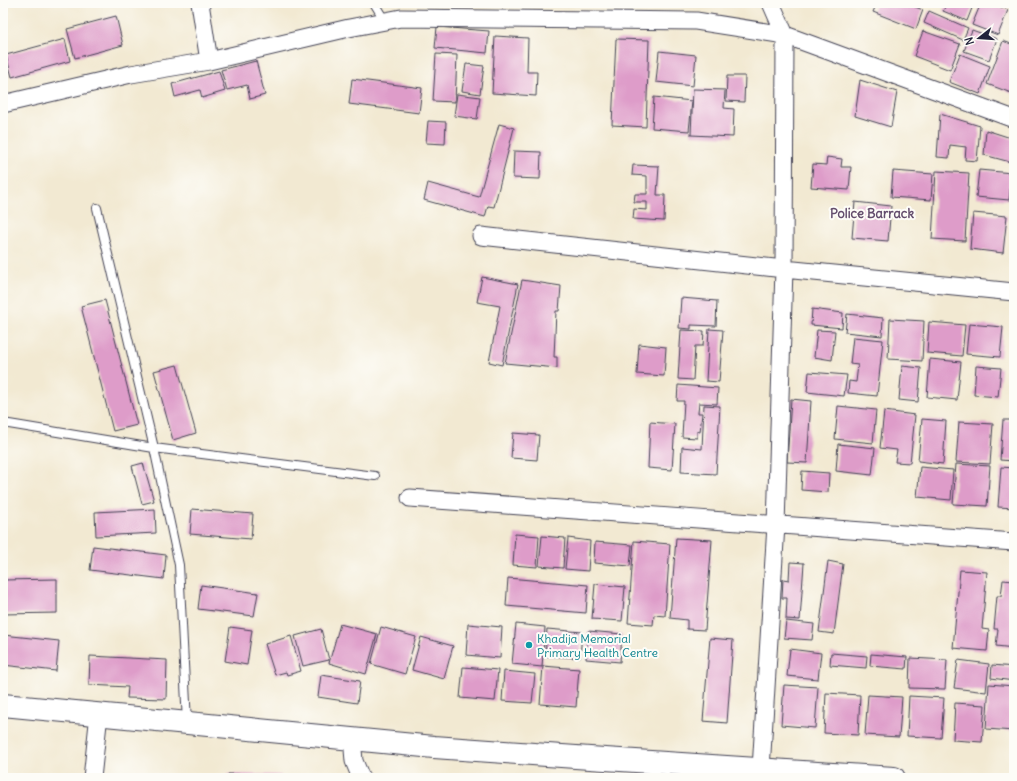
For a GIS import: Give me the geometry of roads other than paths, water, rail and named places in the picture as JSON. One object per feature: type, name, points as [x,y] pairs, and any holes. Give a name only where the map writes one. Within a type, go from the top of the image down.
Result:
[{"type":"main road","points":[[3,705],[434,747],[894,778]]},
{"type":"street","points":[[200,3],[209,61]]},
{"type":"street","points":[[761,769],[776,525],[784,269],[785,36],[772,3]]},
{"type":"street","points":[[3,104],[131,74],[209,61],[401,18],[696,21],[785,36],[1014,119]]},
{"type":"street","points":[[481,236],[1014,292]]},
{"type":"street","points":[[410,498],[1014,542]]},
{"type":"street","points":[[92,778],[99,714]]},
{"type":"street","points":[[352,738],[354,761],[361,778]]},
{"type":"lane","points":[[374,3],[385,21]]},
{"type":"lane","points":[[97,208],[154,448],[179,566],[187,724]]},
{"type":"lane","points":[[3,423],[154,448],[376,476]]},
{"type":"place","name":"Khadija Memorial Primary Health Centre","points":[[529,645]]},
{"type":"district","name":"Police Barrack","points":[[872,213]]}]
